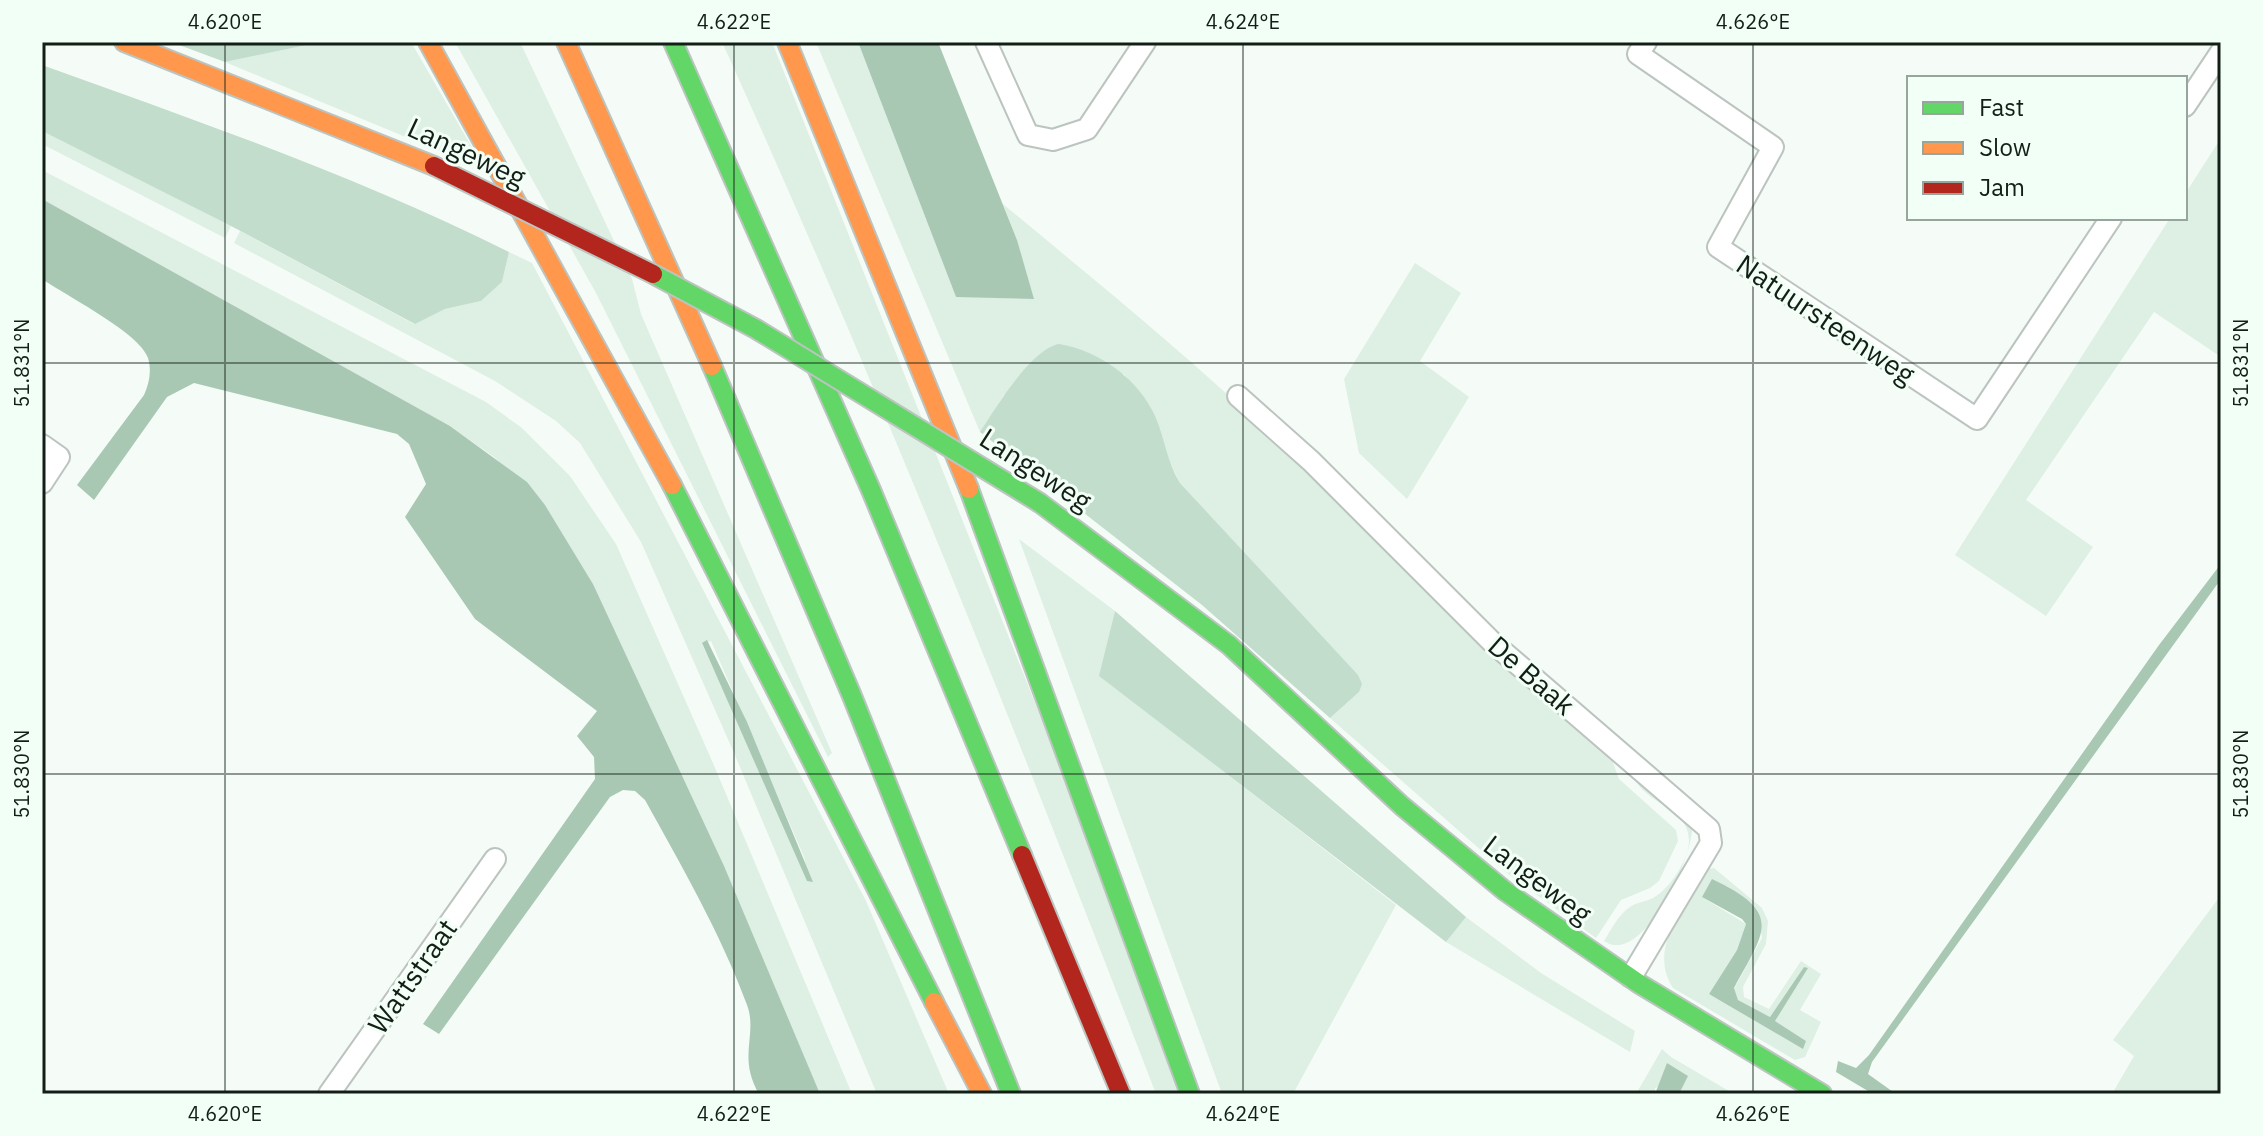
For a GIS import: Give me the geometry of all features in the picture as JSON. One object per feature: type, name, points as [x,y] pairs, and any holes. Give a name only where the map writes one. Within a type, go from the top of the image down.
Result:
[{"type":"main road","name":"Langeweg","points":[[124,42],[434,166],[614,254],[756,329],[1040,503],[1165,593],[1231,647],[1462,857],[1580,945],[1822,1094]]},
{"type":"main road","points":[[428,42],[573,300],[737,610],[908,957],[982,1094]]},
{"type":"main road","points":[[566,42],[629,176],[812,597],[1011,1094]]},
{"type":"main road","points":[[673,42],[865,476],[1121,1094]]},
{"type":"main road","points":[[787,42],[991,542],[1190,1094]]},
{"type":"street","points":[[986,42],[1028,135],[1053,140],[1087,129],[1145,42]]},
{"type":"street","name":"Natuursteenweg","points":[[1646,42],[1638,54],[1773,147],[1718,247],[1977,419],[2110,220]]},
{"type":"street","points":[[2187,103],[2221,52]]},
{"type":"street","name":"De Baak","points":[[1238,396],[1311,461],[1493,643],[1709,829],[1711,843],[1631,977]]},
{"type":"street","points":[[42,445],[59,457],[42,483]]},
{"type":"street","name":"Wattstraat","points":[[329,1094],[495,859]]},
{"type":"shaded area","points":[[171,42],[321,42],[225,62]]},
{"type":"shaded area","points":[[321,42],[411,42],[485,170],[225,62]]},
{"type":"shaded area","points":[[455,42],[520,42],[632,279],[641,314],[832,753],[828,757],[596,293]]},
{"type":"shaded area","points":[[722,42],[772,42],[1067,783],[1178,1094],[1156,1094],[947,565],[837,303]]},
{"type":"shaded area","points":[[816,42],[858,42],[956,297],[1017,240],[1003,204],[1237,403],[1478,640],[1611,757],[1619,779],[1676,830],[1678,841],[1659,881],[1621,900],[1596,938],[1507,873],[1330,718],[1359,692],[1266,576],[1180,483],[1165,452],[1156,418],[1124,374],[1004,395],[980,432]]},
{"type":"shaded area","points":[[858,42],[938,42],[1017,240],[1034,299],[956,297]]},
{"type":"shaded area","points":[[42,65],[337,175],[452,225],[509,252],[502,282],[481,301],[445,309],[415,324],[231,226],[42,131]]},
{"type":"shaded area","points":[[42,131],[231,226],[225,238],[42,144]]},
{"type":"shaded area","points":[[2221,138],[2221,357],[2154,312],[2026,500],[2093,547],[2046,616],[1955,555],[2169,220],[2187,220],[2187,191]]},
{"type":"shaded area","points":[[42,170],[486,402],[522,428],[570,476],[616,544],[713,763],[852,1094],[820,1094],[593,584],[545,505],[494,457],[450,426],[42,199]]},
{"type":"shaded area","points":[[42,199],[450,426],[527,482],[545,505],[593,584],[724,866],[820,1094],[759,1094],[749,1068],[750,1016],[737,978],[686,875],[645,800],[635,791],[623,790],[610,797],[439,1034],[423,1024],[595,779],[594,757],[577,736],[597,711],[475,619],[405,517],[426,484],[409,444],[397,434],[194,383],[167,397],[94,500],[77,485],[144,395],[149,363],[142,348],[117,326],[42,279]]},
{"type":"shaded area","points":[[240,231],[414,324],[445,309],[481,301],[502,282],[509,252],[532,263],[866,901],[949,1094],[877,1094],[734,753],[641,542],[580,443],[556,421],[495,381],[234,243]],"holes":[[[711,641],[804,857],[810,883],[702,644]]]},
{"type":"shaded area","points":[[1415,263],[1461,293],[1420,361],[1469,397],[1407,499],[1359,453],[1344,379]]},
{"type":"shaded area","points":[[1059,344],[1103,360],[1129,379],[1156,418],[1180,483],[1358,675],[1362,684],[1359,692],[1330,718],[1202,605],[980,432],[1026,368],[1048,348]]},
{"type":"shaded area","points":[[1019,539],[1115,611],[1100,676],[1396,905],[1293,1094],[1222,1094]]},
{"type":"shaded area","points":[[2220,565],[2221,579],[1872,1062],[1868,1074],[1896,1094],[1873,1094],[1836,1072],[1838,1061],[1856,1068],[1869,1055],[2159,645]]},
{"type":"shaded area","points":[[1115,611],[1466,917],[1446,942],[1099,676]]},
{"type":"shaded area","points":[[707,640],[747,722],[813,882],[807,881],[702,643]]},
{"type":"shaded area","points":[[1633,774],[1692,825],[1688,849],[1689,835],[1684,824],[1638,785]]},
{"type":"shaded area","points":[[1687,853],[1675,882],[1649,924],[1634,938],[1619,945],[1604,941],[1626,910],[1653,898],[1670,883]]},
{"type":"shaded area","points":[[1714,868],[1762,908],[1768,921],[1766,944],[1743,987],[1744,997],[1769,1009],[1801,961],[1821,974],[1800,1010],[1821,1022],[1805,1057],[1795,1060],[1673,988],[1666,973],[1664,957],[1667,941],[1681,911],[1708,869]],"holes":[[[1727,886],[1757,909],[1762,938],[1734,989],[1738,1000],[1770,1017],[1804,967],[1807,968],[1774,1021],[1806,1041],[1709,994],[1737,950],[1746,924],[1702,897]]]},
{"type":"shaded area","points":[[1712,879],[1750,902],[1759,913],[1762,925],[1754,952],[1734,988],[1738,1000],[1770,1017],[1804,967],[1808,968],[1775,1021],[1806,1041],[1803,1049],[1709,994],[1737,950],[1746,924],[1702,897]]},
{"type":"shaded area","points":[[2221,895],[2221,1094],[2112,1094],[2134,1056],[2113,1040]]},
{"type":"shaded area","points":[[1466,917],[1541,973],[1635,1031],[1630,1052],[1446,942]]},
{"type":"shaded area","points":[[1662,1049],[1734,1094],[1679,1094],[1687,1076],[1655,1088],[1655,1094],[1636,1094]]},
{"type":"shaded area","points":[[1667,1063],[1688,1076],[1679,1094],[1655,1094]]},
{"type":"traffic: fast","points":[[673,42],[871,490],[1022,855]]},
{"type":"traffic: fast","points":[[653,274],[756,329],[1040,503]]},
{"type":"traffic: fast","points":[[712,366],[852,696],[1011,1094]]},
{"type":"traffic: fast","points":[[672,485],[934,1002]]},
{"type":"traffic: fast","points":[[969,489],[1190,1094]]},
{"type":"traffic: fast","points":[[1040,503],[1229,645],[1402,806],[1505,891],[1638,983],[1822,1094]]},
{"type":"traffic: slow","points":[[124,42],[434,166]]},
{"type":"traffic: slow","points":[[428,42],[672,485]]},
{"type":"traffic: slow","points":[[566,42],[712,366]]},
{"type":"traffic: slow","points":[[787,42],[969,489]]},
{"type":"traffic: slow","points":[[934,1002],[982,1094]]},
{"type":"traffic: jam","points":[[434,166],[653,274]]},
{"type":"traffic: jam","points":[[1022,855],[1121,1094]]}]
